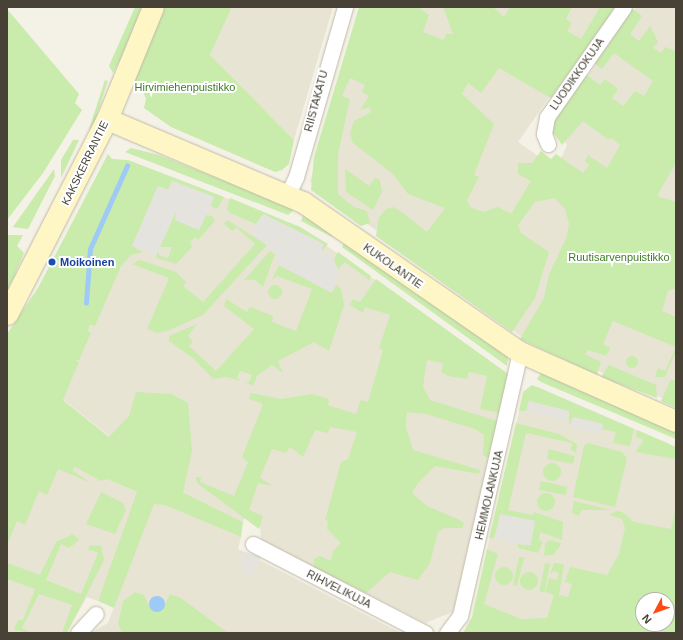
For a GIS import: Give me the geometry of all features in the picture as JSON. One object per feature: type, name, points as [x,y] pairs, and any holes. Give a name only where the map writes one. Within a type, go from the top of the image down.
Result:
[{"type":"street","name":"KAKSKERRANTIE","points":[[7,314],[107,119],[153,7]]},
{"type":"street","name":"RIISTAKATU","points":[[288,194],[296,177],[345,7]]},
{"type":"street","name":"LUODIKKOKUJA","points":[[548,144],[544,134],[547,117],[624,7]]},
{"type":"street","name":"KUKOLANTIE","points":[[107,119],[288,194],[520,352],[676,421]]},
{"type":"street","name":"HEMMOLANKUJA","points":[[447,633],[460,616],[520,352]]},
{"type":"street","name":"RIHVELIKUJA","points":[[253,544],[425,633]]},
{"type":"street","points":[[78,633],[96,614]]},
{"type":"shaded area","points":[[232,7],[333,7],[294,140],[210,55]]},
{"type":"shaded area","points":[[360,7],[612,7],[518,142],[614,209],[522,337],[310,182]]},
{"type":"shaded area","points":[[636,7],[676,7],[676,214],[620,200],[561,159],[567,145],[555,123]]},
{"type":"shaded area","points":[[159,172],[300,227],[508,374],[453,612],[425,623],[261,540],[260,525],[245,517],[243,522],[170,485],[59,396]]},
{"type":"shaded area","points":[[172,181],[214,197],[199,230],[175,220],[176,211],[156,256],[132,246],[158,186],[168,190]]},
{"type":"shaded area","points":[[263,214],[324,244],[321,250],[334,259],[338,270],[332,293],[279,265],[275,252],[252,234]]},
{"type":"shaded area","points":[[676,253],[676,404],[568,358]]},
{"type":"shaded area","points":[[530,387],[538,387],[676,447],[676,535],[537,629],[483,617],[487,549],[523,395]]},
{"type":"shaded area","points":[[529,401],[569,411],[566,421],[527,411]]},
{"type":"shaded area","points":[[573,417],[603,424],[601,434],[571,427]]},
{"type":"shaded area","points":[[65,460],[139,493],[98,601],[87,597],[66,633],[7,633],[7,509]]},
{"type":"shaded area","points":[[155,500],[241,537],[238,549],[401,633],[90,633],[108,623]]},
{"type":"shaded area","points":[[500,514],[535,521],[531,545],[495,539]]},
{"type":"shaded area","points":[[242,551],[261,557],[251,577],[241,572]]},
{"type":"green space","points":[[135,7],[148,7],[113,73],[109,66]]},
{"type":"green space","name":"Hirvimiehenpuistikko","points":[[164,7],[232,7],[210,55],[294,140],[289,164],[282,170],[275,172],[171,127],[144,108],[146,99],[142,88],[132,82]]},
{"type":"green space","name":"Ruutisarvenpuistikko","points":[[359,7],[418,7],[429,15],[423,32],[444,40],[446,34],[453,34],[443,7],[493,7],[504,17],[510,7],[572,7],[566,19],[572,23],[567,31],[581,39],[600,7],[617,7],[551,98],[499,68],[481,93],[468,83],[462,94],[494,124],[474,175],[479,177],[467,200],[470,207],[483,212],[498,207],[511,214],[531,181],[518,174],[518,163],[532,163],[541,151],[551,159],[556,154],[583,173],[589,165],[585,161],[588,155],[607,168],[620,145],[612,138],[607,139],[583,121],[562,145],[550,128],[551,120],[584,73],[600,85],[605,79],[618,89],[612,98],[623,106],[635,91],[644,96],[653,81],[614,53],[602,69],[592,62],[630,7],[642,16],[630,34],[639,41],[650,26],[658,42],[653,48],[661,53],[665,47],[676,51],[676,163],[657,196],[676,202],[676,288],[668,291],[662,311],[676,317],[676,347],[613,321],[603,344],[610,348],[606,356],[588,350],[585,354],[601,362],[597,375],[520,339],[544,298],[549,274],[566,239],[569,224],[565,209],[555,198],[535,202],[518,225],[521,233],[549,252],[535,298],[512,332],[376,236],[379,217],[386,209],[393,207],[399,210],[427,232],[445,208],[408,194],[393,174],[353,143],[350,133],[354,121],[371,112],[370,107],[360,110],[369,96],[362,92],[365,85],[350,78],[342,96],[350,99],[338,154],[338,194],[354,207],[367,211],[370,223],[361,226],[311,190],[314,157]]},
{"type":"green space","points":[[7,9],[79,94],[75,103],[82,110],[43,173],[7,220]]},
{"type":"green space","points":[[105,80],[108,81],[92,129],[89,129]]},
{"type":"green space","points":[[73,140],[79,140],[61,178],[61,160]]},
{"type":"green space","points":[[131,148],[159,155],[295,209],[288,215],[125,152]]},
{"type":"green space","points":[[108,154],[112,159],[128,160],[224,197],[217,209],[211,206],[214,197],[173,181],[168,190],[158,186],[132,246],[143,252],[131,255],[121,266],[95,326],[90,325],[88,331],[91,333],[79,360],[75,360],[79,362],[63,400],[109,437],[129,416],[136,392],[171,394],[188,403],[192,451],[183,492],[243,522],[241,537],[165,505],[154,504],[114,608],[98,601],[137,492],[107,479],[101,481],[75,467],[72,470],[91,483],[58,469],[47,495],[39,491],[25,525],[17,521],[7,545],[7,334],[38,288]]},
{"type":"green space","points":[[54,169],[55,176],[28,229],[13,227]]},
{"type":"green space","points":[[345,169],[369,186],[375,178],[380,180],[382,192],[373,210],[346,192]]},
{"type":"green space","points":[[230,198],[300,227],[328,244],[322,251],[323,244],[263,214],[256,224],[230,213],[227,209]]},
{"type":"green space","points":[[176,211],[175,220],[199,230],[206,215],[212,216],[215,221],[198,240],[195,237],[190,242],[192,247],[176,264],[156,258],[158,251],[160,256],[168,258],[172,247],[160,247]]},
{"type":"green space","points":[[304,213],[336,232],[332,237],[301,221]]},
{"type":"green space","points":[[227,220],[267,245],[203,315],[167,331],[157,333],[147,329],[169,278],[132,264],[140,260],[176,272],[186,282],[183,286],[203,302],[255,244],[236,227],[232,231],[224,224]]},
{"type":"green space","points":[[7,235],[23,235],[17,246],[24,253],[7,293]]},
{"type":"green space","points":[[346,239],[503,353],[508,358],[507,366],[342,247]]},
{"type":"green space","points":[[270,251],[275,254],[263,287],[255,280],[244,280]]},
{"type":"green space","points":[[338,252],[371,276],[369,280],[345,262],[337,270],[334,259]]},
{"type":"green space","points":[[279,265],[332,293],[336,285],[341,289],[344,305],[329,351],[314,342],[278,361],[283,373],[272,365],[257,376],[253,386],[244,381],[249,382],[252,375],[240,371],[237,378],[240,381],[227,377],[213,379],[194,359],[169,341],[169,336],[197,324],[188,336],[193,342],[189,346],[216,371],[254,329],[224,306],[226,299],[247,312],[250,307],[273,316],[272,322],[296,331],[312,289],[277,276],[272,280]]},
{"type":"green space","points":[[376,279],[508,374],[500,413],[480,409],[487,376],[469,372],[467,379],[448,376],[441,372],[443,363],[427,360],[423,387],[430,400],[497,421],[490,459],[483,455],[484,435],[475,429],[426,414],[407,412],[406,427],[413,450],[480,470],[479,474],[435,466],[418,483],[412,493],[427,506],[464,523],[462,528],[444,528],[438,532],[430,563],[418,580],[390,572],[366,593],[314,567],[314,559],[320,556],[331,561],[333,551],[341,543],[327,529],[328,521],[325,520],[341,462],[348,459],[357,432],[330,427],[328,433],[315,430],[303,457],[290,447],[286,453],[272,449],[260,478],[273,486],[258,483],[249,510],[263,516],[259,529],[197,483],[196,477],[201,477],[200,482],[234,496],[248,462],[242,457],[263,404],[249,399],[251,393],[281,399],[312,394],[329,399],[328,405],[356,414],[361,400],[368,402],[383,350],[379,348],[390,315],[365,307],[363,313],[350,305],[353,299],[360,302]]},
{"type":"green space","points":[[272,285],[278,285],[282,289],[282,295],[278,299],[272,299],[268,295],[268,289]]},
{"type":"green space","points":[[676,347],[676,351],[665,377],[655,377],[658,368],[665,371]]},
{"type":"green space","points":[[630,356],[634,356],[638,362],[634,368],[630,368],[626,364],[626,360]]},
{"type":"green space","points":[[609,365],[656,385],[657,398],[601,377]]},
{"type":"green space","points":[[541,373],[676,430],[676,439],[541,382],[537,379]]},
{"type":"green space","points":[[671,379],[676,381],[676,408],[661,401]]},
{"type":"green space","points":[[532,385],[634,429],[630,446],[613,443],[616,432],[602,429],[603,424],[573,417],[569,426],[569,411],[529,401],[526,411],[519,411],[523,392]]},
{"type":"green space","points":[[516,423],[559,434],[577,444],[576,452],[571,450],[572,443],[526,433],[508,510],[533,515],[534,512],[563,522],[562,540],[540,532],[539,540],[543,542],[538,553],[518,548],[518,544],[527,546],[501,514],[494,538],[489,538]]},
{"type":"green space","points":[[637,430],[676,447],[676,459],[635,452],[644,440],[636,437]]},
{"type":"green space","points":[[588,443],[622,452],[627,458],[615,507],[573,497],[584,446]]},
{"type":"green space","points":[[549,449],[575,456],[573,464],[547,459]]},
{"type":"green space","points":[[548,463],[556,463],[561,468],[559,479],[556,481],[548,481],[543,476],[543,468]]},
{"type":"green space","points":[[541,481],[567,487],[566,495],[539,490]]},
{"type":"green space","points":[[101,492],[123,503],[126,510],[115,534],[86,524]]},
{"type":"green space","points":[[546,493],[552,496],[555,502],[552,508],[546,511],[540,508],[537,502],[540,496]]},
{"type":"green space","points":[[574,501],[611,510],[582,510],[578,516],[572,513]]},
{"type":"green space","points":[[676,507],[676,633],[463,633],[472,617],[487,549],[498,554],[484,604],[521,619],[547,618],[554,595],[545,592],[549,578],[557,580],[559,573],[553,571],[550,575],[554,563],[564,564],[559,595],[568,597],[572,584],[565,582],[570,567],[607,575],[619,554],[625,528],[622,519],[609,515],[616,511],[622,512],[634,522],[671,529]]},
{"type":"green space","points":[[73,534],[79,540],[69,548],[61,544],[46,580],[81,594],[98,553],[88,549],[90,545],[101,546],[104,560],[67,633],[62,633],[72,605],[39,594],[22,628],[31,633],[14,630],[18,620],[23,620],[35,589],[7,579],[7,563],[40,575],[56,542]]},
{"type":"green space","points":[[550,540],[561,543],[560,546],[553,555],[544,556],[545,543]]},
{"type":"green space","points":[[519,557],[524,557],[517,586],[513,585]]},
{"type":"green space","points":[[545,563],[550,564],[544,592],[539,591]]},
{"type":"green space","points":[[504,567],[510,570],[513,576],[510,582],[504,585],[498,582],[495,576],[498,570]]},
{"type":"green space","points":[[529,572],[535,575],[538,581],[535,587],[529,590],[523,587],[520,581],[523,575]]},
{"type":"green space","points":[[135,592],[144,595],[149,606],[161,612],[170,594],[181,598],[228,633],[122,633],[118,624],[123,601]]},
{"type":"water","points":[[157,596],[163,598],[165,604],[163,610],[157,612],[151,610],[149,604],[151,598]]},
{"type":"waterway","points":[[86,303],[90,249],[127,166]]},
{"type":"place","name":"Moikoinen","points":[[52,262]]}]
